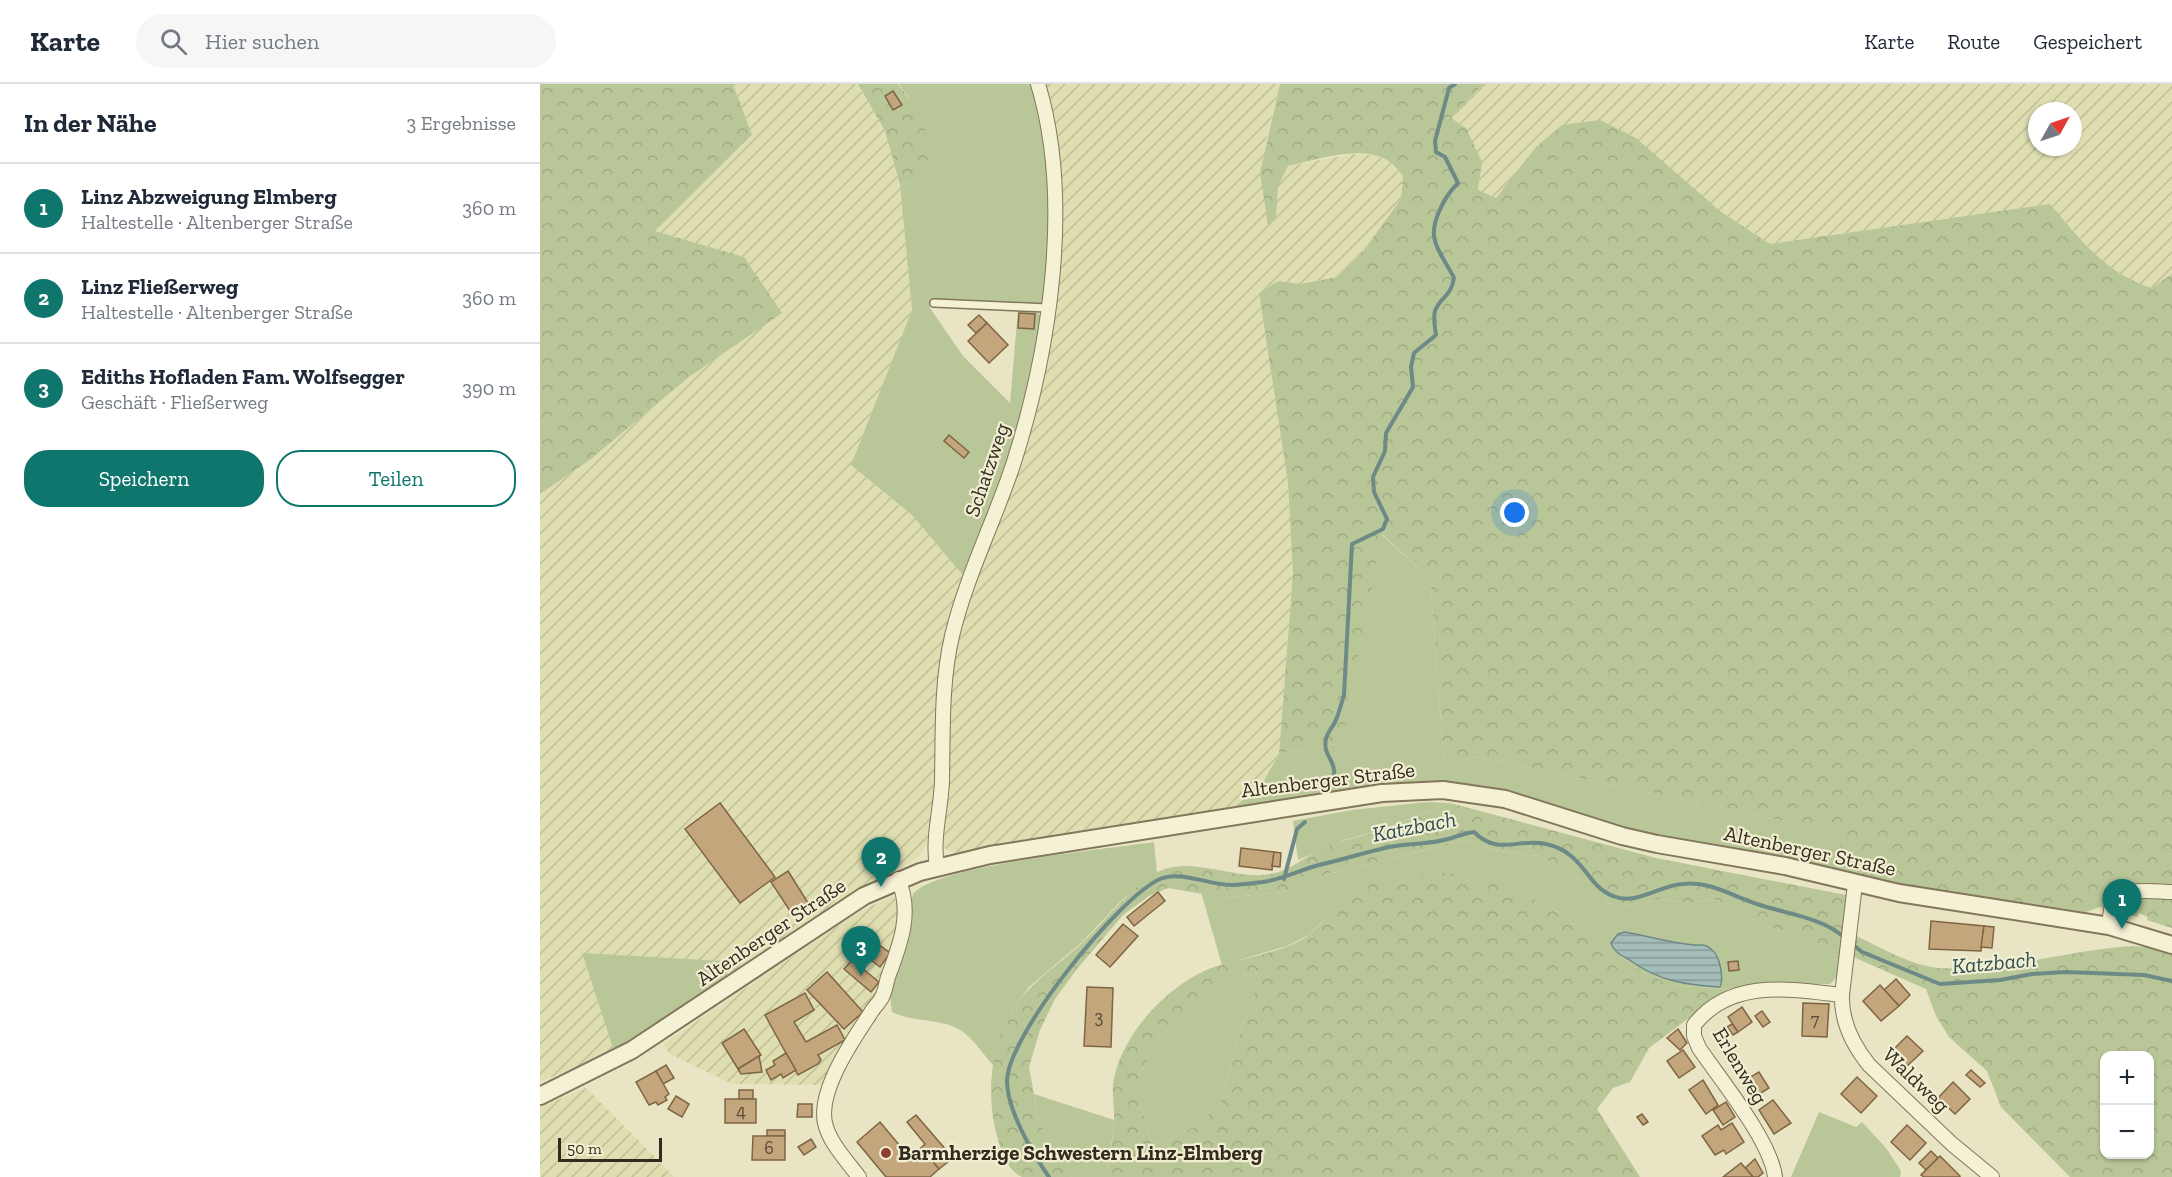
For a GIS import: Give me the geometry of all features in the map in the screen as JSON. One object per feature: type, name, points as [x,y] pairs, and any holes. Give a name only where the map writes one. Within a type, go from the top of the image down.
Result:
[{"type":"street","name":"Schatzweg","points":[[937,867],[934,843],[941,797],[947,664],[962,603],[1013,466],[1027,416],[1047,308],[1056,194],[1050,132],[1038,84]]},
{"type":"street","name":"Altenberger Straße","points":[[540,1096],[632,1050],[854,903],[898,879],[990,855],[1382,793],[1443,790],[1505,799],[1622,836],[1785,866],[1899,893],[2109,926],[2172,945]]},
{"type":"street","points":[[859,1177],[832,1139],[825,1125],[824,1112],[827,1093],[838,1069],[871,1011],[882,999],[896,956],[906,912],[904,894],[898,879]]},
{"type":"street","points":[[1842,995],[1855,884]]},
{"type":"street","points":[[2109,926],[2112,905],[2118,898],[2140,891],[2172,892]]},
{"type":"street","name":"Erlenweg","points":[[1775,1177],[1769,1155],[1699,1048],[1694,1036],[1694,1025],[1711,1008],[1739,992],[1779,989],[1842,995]]},
{"type":"street","name":"Waldweg","points":[[1842,995],[1847,1026],[1859,1053],[1948,1140],[1992,1177]]},
{"type":"lane","points":[[934,303],[1047,308]]},
{"type":"green space","points":[[540,84],[733,84],[752,135],[655,231],[744,257],[782,313],[689,377],[591,459],[540,494]]},
{"type":"green space","points":[[733,84],[858,84],[885,131],[900,185],[912,310],[851,465],[912,515],[967,580],[960,596],[929,838],[920,856],[844,900],[729,978],[582,953],[614,1051],[570,1071],[540,1081],[540,494],[591,459],[689,377],[744,257],[655,231],[752,136]]},
{"type":"green space","points":[[858,84],[898,84],[906,94],[925,128],[928,141],[929,166],[925,178],[900,185],[885,131]]},
{"type":"green space","points":[[899,84],[1035,84],[1045,124],[1052,214],[1044,304],[930,300],[930,308],[963,356],[1010,403],[1018,310],[1037,312],[1041,316],[1029,384],[1011,450],[967,580],[912,515],[851,465],[912,310],[900,185],[925,178],[909,98]]},
{"type":"green space","points":[[1043,84],[1280,84],[1265,145],[1268,225],[1276,218],[1278,186],[1287,166],[1353,154],[1375,155],[1391,162],[1403,176],[1401,200],[1364,250],[1337,277],[1300,284],[1278,281],[1259,293],[1288,483],[1293,573],[1279,754],[1262,784],[1233,808],[955,853],[948,851],[941,844],[949,700],[956,639],[1045,354]]},
{"type":"green space","points":[[1280,84],[1483,84],[1451,118],[1466,128],[1482,162],[1478,190],[1496,198],[1536,147],[1562,125],[1600,120],[1636,138],[1720,211],[1770,244],[2050,204],[2094,254],[2120,273],[2151,288],[2172,274],[2172,928],[2147,920],[2148,917],[2139,913],[2137,917],[2100,907],[2086,912],[1897,885],[1856,876],[1833,831],[1478,757],[1444,763],[1430,579],[1382,534],[1342,743],[1279,754],[1293,573],[1288,483],[1259,293],[1278,281],[1300,284],[1337,277],[1364,250],[1401,199],[1403,176],[1390,162],[1379,156],[1367,154],[1354,153],[1326,157],[1288,166],[1278,186],[1276,218],[1268,225],[1260,173]]},
{"type":"green space","points":[[1483,84],[2172,84],[2172,274],[2151,288],[2126,280],[2094,254],[2050,204],[1770,244],[1720,211],[1513,179],[1496,198],[1478,190],[1451,118]]},
{"type":"green space","points":[[1381,534],[1430,579],[1444,763],[1478,757],[1834,831],[1856,876],[1772,855],[1664,838],[1605,824],[1500,790],[1455,784],[1411,782],[1369,786],[1233,808],[1262,784],[1279,754],[1342,743]]},
{"type":"green space","points":[[1427,802],[1450,803],[1381,830],[1344,840],[1298,860],[1293,821],[1352,810]]},
{"type":"green space","points":[[1450,803],[1656,858],[1846,895],[1840,954],[1808,939],[1772,929],[1714,899],[1688,903],[1657,899],[1622,907],[1602,901],[1568,870],[1538,856],[1493,850],[1467,840],[1328,874],[1292,891],[1225,898],[1168,888],[1149,896],[1123,915],[1055,999],[1040,1030],[1029,1067],[1039,1122],[1072,1177],[1022,1177],[1011,1169],[1002,1153],[996,1132],[991,1096],[994,1059],[1005,1025],[1013,1009],[1028,990],[1082,943],[1144,881],[1168,868],[1182,866],[1256,875],[1278,872],[1333,844],[1382,830]]},
{"type":"green space","points":[[1467,840],[1493,850],[1538,856],[1568,870],[1602,901],[1622,907],[1657,899],[1688,903],[1714,899],[1772,929],[1808,939],[1840,954],[1836,978],[1830,984],[1757,984],[1728,989],[1670,985],[1643,972],[1552,908],[1352,892],[1309,935],[1287,946],[1222,965],[1201,892],[1226,898],[1292,891],[1328,874]]},
{"type":"green space","points":[[1154,842],[1157,873],[1123,899],[1082,942],[1029,987],[1012,1010],[993,1065],[973,1041],[953,1026],[909,1018],[892,1012],[889,988],[913,894],[928,884],[987,867]]},
{"type":"green space","points":[[1448,873],[1508,886],[1552,908],[1643,972],[1670,985],[1728,989],[1649,1048],[1630,1082],[1613,1088],[1597,1109],[1640,1177],[1108,1177],[1114,1123],[1113,1083],[1119,1060],[1138,1026],[1166,997],[1197,974],[1299,941],[1309,935],[1345,898],[1360,888],[1384,880]],"holes":[[[1261,973],[1236,1046],[1221,1104],[1195,1126],[1172,1139],[1152,1145],[1141,1104],[1141,1073],[1154,1045],[1174,1024],[1221,984],[1241,976]]]},
{"type":"green space","points":[[893,896],[903,907],[882,983],[827,1085],[732,1084],[670,1054],[663,1044],[862,910]]},
{"type":"green space","points":[[1854,935],[1907,960],[1940,968],[1988,967],[2132,946],[2146,947],[2172,955],[2172,1177],[2070,1177],[2001,1107],[1987,1071],[1949,1037],[1936,1016],[1926,989],[1851,956]]},
{"type":"green space","points":[[582,953],[722,961],[729,978],[614,1051]]},
{"type":"green space","points":[[1261,973],[1236,1046],[1221,1104],[1195,1126],[1172,1139],[1152,1145],[1141,1104],[1141,1073],[1154,1045],[1174,1024],[1221,984],[1241,976]]},
{"type":"green space","points":[[586,1088],[674,1177],[540,1177],[540,1107]]},
{"type":"green space","points":[[1034,1094],[1114,1120],[1108,1177],[1072,1177],[1039,1122]]},
{"type":"green space","points":[[1819,1112],[1856,1127],[1862,1122],[1886,1148],[1901,1171],[1900,1177],[1791,1177]]},
{"type":"water","points":[[1625,932],[1676,943],[1709,947],[1719,961],[1722,978],[1720,987],[1673,981],[1641,968],[1619,954],[1611,943],[1618,934]]},
{"type":"building","points":[[893,91],[902,105],[893,110],[885,96]]},
{"type":"building","points":[[1019,313],[1035,314],[1034,329],[1018,328]]},
{"type":"building","points":[[979,315],[987,323],[976,333],[968,325]]},
{"type":"building","points":[[987,323],[1008,345],[989,363],[968,341]]},
{"type":"building","points":[[949,435],[969,452],[964,458],[944,441]]},
{"type":"building","points":[[720,803],[775,877],[740,903],[685,829]]},
{"type":"building","points":[[1241,848],[1274,852],[1272,870],[1239,866]]},
{"type":"building","points":[[1274,852],[1281,853],[1280,867],[1272,866]]},
{"type":"building","points":[[788,871],[810,906],[794,917],[771,882]]},
{"type":"building","points":[[1158,892],[1165,901],[1134,926],[1127,917]]},
{"type":"building","points":[[1931,921],[1984,926],[1981,951],[1929,949]]},
{"type":"building","points":[[1123,924],[1138,936],[1110,967],[1096,955]]},
{"type":"building","points":[[1984,926],[1994,927],[1992,948],[1981,947]]},
{"type":"building","points":[[870,938],[890,953],[880,967],[860,951]]},
{"type":"building","points":[[852,960],[879,982],[871,992],[844,969]]},
{"type":"building","points":[[1738,961],[1739,970],[1729,971],[1728,962]]},
{"type":"building","points":[[827,972],[863,1012],[844,1029],[807,990]]},
{"type":"building","points":[[1896,979],[1910,995],[1899,1006],[1884,990]]},
{"type":"building","points":[[1880,985],[1899,1006],[1881,1021],[1863,1001]]},
{"type":"building","points":[[1087,987],[1113,988],[1111,1047],[1084,1046]]},
{"type":"building","points":[[805,993],[814,1010],[794,1022],[806,1042],[837,1025],[845,1040],[818,1055],[821,1060],[818,1064],[798,1075],[765,1015]]},
{"type":"building","points":[[1803,1003],[1829,1004],[1827,1037],[1802,1036]]},
{"type":"building","points":[[1742,1007],[1752,1022],[1738,1032],[1728,1017]]},
{"type":"building","points":[[1762,1011],[1770,1022],[1763,1027],[1755,1016]]},
{"type":"building","points":[[1732,1024],[1738,1032],[1733,1035],[1727,1027]]},
{"type":"building","points":[[744,1029],[761,1055],[738,1069],[722,1043]]},
{"type":"building","points":[[1678,1029],[1687,1043],[1680,1050],[1667,1038]]},
{"type":"building","points":[[1907,1036],[1923,1051],[1906,1067],[1891,1052]]},
{"type":"building","points":[[1683,1050],[1695,1067],[1679,1078],[1667,1061]]},
{"type":"building","points":[[786,1053],[796,1070],[783,1078],[781,1074],[771,1080],[766,1070],[775,1065],[773,1061]]},
{"type":"building","points":[[759,1056],[762,1072],[741,1074],[738,1069]]},
{"type":"building","points":[[666,1065],[674,1078],[663,1084],[656,1071]]},
{"type":"building","points":[[1745,1070],[1749,1078],[1759,1072],[1769,1088],[1753,1098],[1739,1074]]},
{"type":"building","points":[[1971,1070],[1985,1083],[1980,1087],[1966,1075]]},
{"type":"building","points":[[656,1071],[669,1094],[665,1097],[667,1100],[658,1105],[656,1102],[649,1105],[636,1082]]},
{"type":"building","points":[[1857,1077],[1877,1096],[1861,1113],[1841,1094]]},
{"type":"building","points":[[1703,1080],[1718,1105],[1706,1114],[1689,1090]]},
{"type":"building","points":[[1953,1082],[1970,1099],[1955,1114],[1938,1098]]},
{"type":"building","points":[[739,1090],[753,1090],[753,1099],[739,1099]]},
{"type":"building","points":[[676,1096],[689,1104],[682,1117],[668,1109]]},
{"type":"building","points":[[725,1099],[756,1099],[756,1123],[725,1123]]},
{"type":"building","points":[[1773,1100],[1791,1123],[1774,1134],[1759,1110]]},
{"type":"building","points":[[1726,1102],[1735,1117],[1723,1125],[1713,1110]]},
{"type":"building","points":[[798,1104],[812,1104],[812,1117],[797,1117]]},
{"type":"building","points":[[1642,1114],[1648,1122],[1643,1125],[1637,1117]]},
{"type":"building","points":[[916,1115],[953,1158],[939,1169],[921,1148],[925,1144],[907,1122]]},
{"type":"building","name":"Barmherzige Schwestern Linz-Elmberg","points":[[880,1122],[910,1158],[921,1148],[939,1169],[930,1177],[886,1177],[857,1142]]},
{"type":"building","points":[[1732,1123],[1744,1142],[1726,1154],[1724,1150],[1715,1155],[1702,1136],[1718,1125],[1721,1130]]},
{"type":"building","points":[[1907,1125],[1926,1143],[1910,1160],[1891,1142]]},
{"type":"building","points":[[767,1130],[785,1130],[785,1136],[767,1136]]},
{"type":"building","points":[[753,1136],[785,1136],[785,1160],[752,1160]]},
{"type":"building","points":[[811,1139],[816,1147],[804,1155],[798,1147]]},
{"type":"building","points":[[1931,1151],[1938,1158],[1926,1170],[1919,1163]]},
{"type":"building","points":[[1940,1156],[1960,1177],[1924,1177],[1921,1175]]},
{"type":"building","points":[[1755,1159],[1763,1173],[1758,1177],[1753,1177],[1745,1168]]},
{"type":"building","points":[[1741,1163],[1753,1177],[1723,1177]]},
{"type":"waterway","points":[[1327,792],[1332,782],[1334,768],[1325,746],[1326,739],[1344,695],[1352,544],[1383,529],[1387,519],[1374,492],[1373,477],[1385,451],[1386,433],[1413,387],[1411,367],[1414,353],[1436,335],[1435,311],[1450,290],[1454,278],[1436,244],[1434,228],[1439,211],[1458,183],[1445,157],[1436,152],[1435,141],[1449,88],[1455,84]]},
{"type":"waterway","points":[[1284,879],[1297,829],[1305,822]]},
{"type":"waterway","name":"Katzbach","points":[[1049,1177],[1029,1145],[1008,1094],[1007,1082],[1012,1061],[1044,1003],[1093,939],[1142,891],[1160,879],[1176,876],[1231,885],[1263,882],[1385,848],[1440,841],[1474,832],[1483,839],[1500,845],[1536,843],[1559,848],[1577,861],[1596,885],[1613,896],[1631,898],[1674,885],[1703,885],[1826,925],[1845,938]]},
{"type":"waterway","name":"Katzbach","points":[[1851,943],[1862,952],[1940,984],[2066,972],[2144,975],[2172,981]]},
{"type":"place","name":"Linz Fließerweg","points":[[881,887]]},
{"type":"place","name":"Linz Abzweigung Elmberg","points":[[2122,929]]},
{"type":"place","name":"Ediths Hofladen Fam. Wolfsegger","points":[[861,976]]},
{"type":"place","name":"Barmherzige Schwestern Linz-Elmberg","points":[[886,1153]]}]
